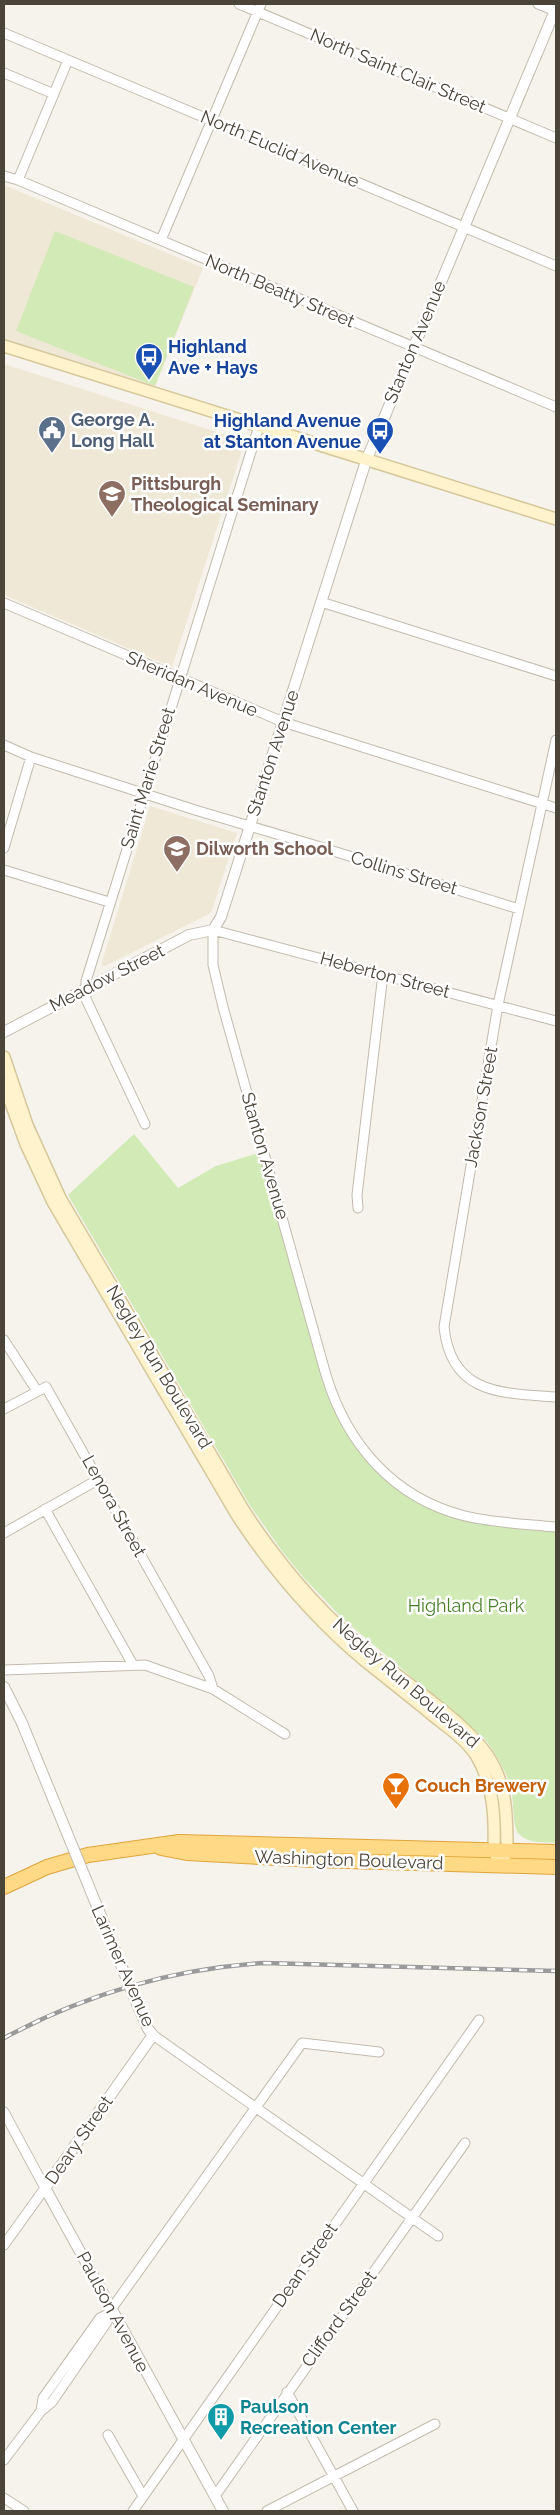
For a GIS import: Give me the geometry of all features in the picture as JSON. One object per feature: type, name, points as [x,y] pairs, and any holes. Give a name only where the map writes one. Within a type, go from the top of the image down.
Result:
[{"type":"highway","name":"Washington Boulevard","points":[[4,1887],[67,1861],[106,1851],[187,1841],[556,1852]]},
{"type":"highway","name":"Washington Boulevard","points":[[143,1847],[187,1853],[304,1860],[556,1867]]},
{"type":"main road","points":[[4,346],[556,519]]},
{"type":"main road","name":"Negley Run Boulevard","points":[[4,1057],[30,1133],[60,1198],[244,1511],[286,1570],[327,1615],[370,1654],[465,1730],[488,1756],[505,1797],[500,1866]]},
{"type":"main road","name":"Negley Run Boulevard","points":[[4,1084],[34,1161],[77,1245],[237,1515],[258,1547],[292,1589],[332,1631],[452,1730],[475,1754],[486,1776],[493,1799],[500,1851]]},
{"type":"street","name":"North Saint Clair Street","points":[[239,4],[259,8],[556,138]]},
{"type":"street","points":[[538,4],[556,10]]},
{"type":"street","points":[[161,240],[259,8]]},
{"type":"street","name":"Stanton Avenue","points":[[556,10],[366,461],[221,917],[213,930],[212,965],[222,1007],[326,1375],[339,1414],[365,1453],[391,1480],[422,1500],[464,1516],[556,1527]]},
{"type":"street","name":"North Euclid Avenue","points":[[4,33],[556,265]]},
{"type":"street","points":[[18,180],[68,60]]},
{"type":"street","points":[[4,73],[54,94]]},
{"type":"street","name":"North Beatty Street","points":[[4,176],[18,180],[556,407]]},
{"type":"street","name":"Saint Marie Street","points":[[145,1124],[86,999],[86,981],[109,902],[259,426]]},
{"type":"street","points":[[321,602],[556,676]]},
{"type":"street","name":"Sheridan Avenue","points":[[4,604],[283,722],[556,808]]},
{"type":"street","name":"Jackson Street","points":[[556,740],[498,1005],[444,1327],[445,1340],[450,1356],[457,1367],[472,1381],[487,1390],[556,1398]]},
{"type":"street","name":"Collins Street","points":[[4,745],[31,757],[519,909]]},
{"type":"street","points":[[4,848],[31,757]]},
{"type":"street","points":[[4,870],[109,902]]},
{"type":"street","name":"Heberton Street","points":[[213,930],[383,974],[556,1022]]},
{"type":"street","name":"Meadow Street","points":[[4,1032],[189,935],[213,930]]},
{"type":"street","points":[[358,1208],[356,1195],[383,974]]},
{"type":"street","name":"Lenora Street","points":[[4,1340],[37,1391],[46,1387],[209,1676],[212,1689]]},
{"type":"street","points":[[4,1409],[37,1391]]},
{"type":"street","points":[[4,1533],[99,1479]]},
{"type":"street","points":[[44,1509],[133,1665]]},
{"type":"street","points":[[4,1670],[146,1665],[212,1689],[285,1734]]},
{"type":"street","name":"Larimer Avenue","points":[[4,1687],[6,1698],[22,1723],[148,2029],[438,2236]]},
{"type":"street","name":"Dean Street","points":[[133,2511],[362,2183],[479,2020]]},
{"type":"street","name":"Deary Street","points":[[4,2245],[154,2035]]},
{"type":"street","points":[[4,2460],[41,2411],[52,2402],[108,2322],[110,2311],[302,2043],[379,2052]]},
{"type":"street","name":"Paulson Avenue","points":[[4,2112],[110,2311],[223,2511]]},
{"type":"street","name":"Clifford Street","points":[[215,2496],[465,2143]]},
{"type":"street","points":[[287,2392],[353,2511]]},
{"type":"street","points":[[267,2511],[435,2424]]},
{"type":"street","points":[[108,2435],[143,2496]]},
{"type":"street","points":[[4,2498],[24,2511]]},
{"type":"shaded area","points":[[4,185],[203,268],[155,386],[4,339]]},
{"type":"shaded area","name":"Pittsburgh Theological Seminary","points":[[4,364],[245,441],[172,667],[4,595]]},
{"type":"shaded area","name":"Dilworth School","points":[[150,806],[237,833],[211,913],[105,966],[101,965]]},
{"type":"green space","points":[[55,231],[194,287],[155,386],[16,331]]},
{"type":"green space","name":"Highland Park","points":[[134,1134],[178,1188],[216,1166],[265,1151],[326,1375],[365,1453],[422,1499],[464,1516],[556,1527],[556,1843],[532,1841],[519,1834],[515,1825],[509,1781],[500,1761],[483,1737],[343,1619],[304,1578],[251,1507],[68,1195]]},
{"type":"railway","points":[[4,2038],[66,2009],[130,1986],[196,1971],[229,1966],[264,1963],[556,1971]]},
{"type":"place","name":"Highland Ave + Hays","points":[[149,381]]},
{"type":"place","name":"George A. Long Hall","points":[[52,454]]},
{"type":"place","name":"Highland Avenue at Stanton Avenue","points":[[380,455]]},
{"type":"place","name":"Pittsburgh Theological Seminary","points":[[112,518]]},
{"type":"place","name":"Dilworth School","points":[[177,873]]},
{"type":"place","name":"Couch Brewery","points":[[396,1810]]},
{"type":"place","name":"Paulson Recreation Center","points":[[221,2441]]}]
